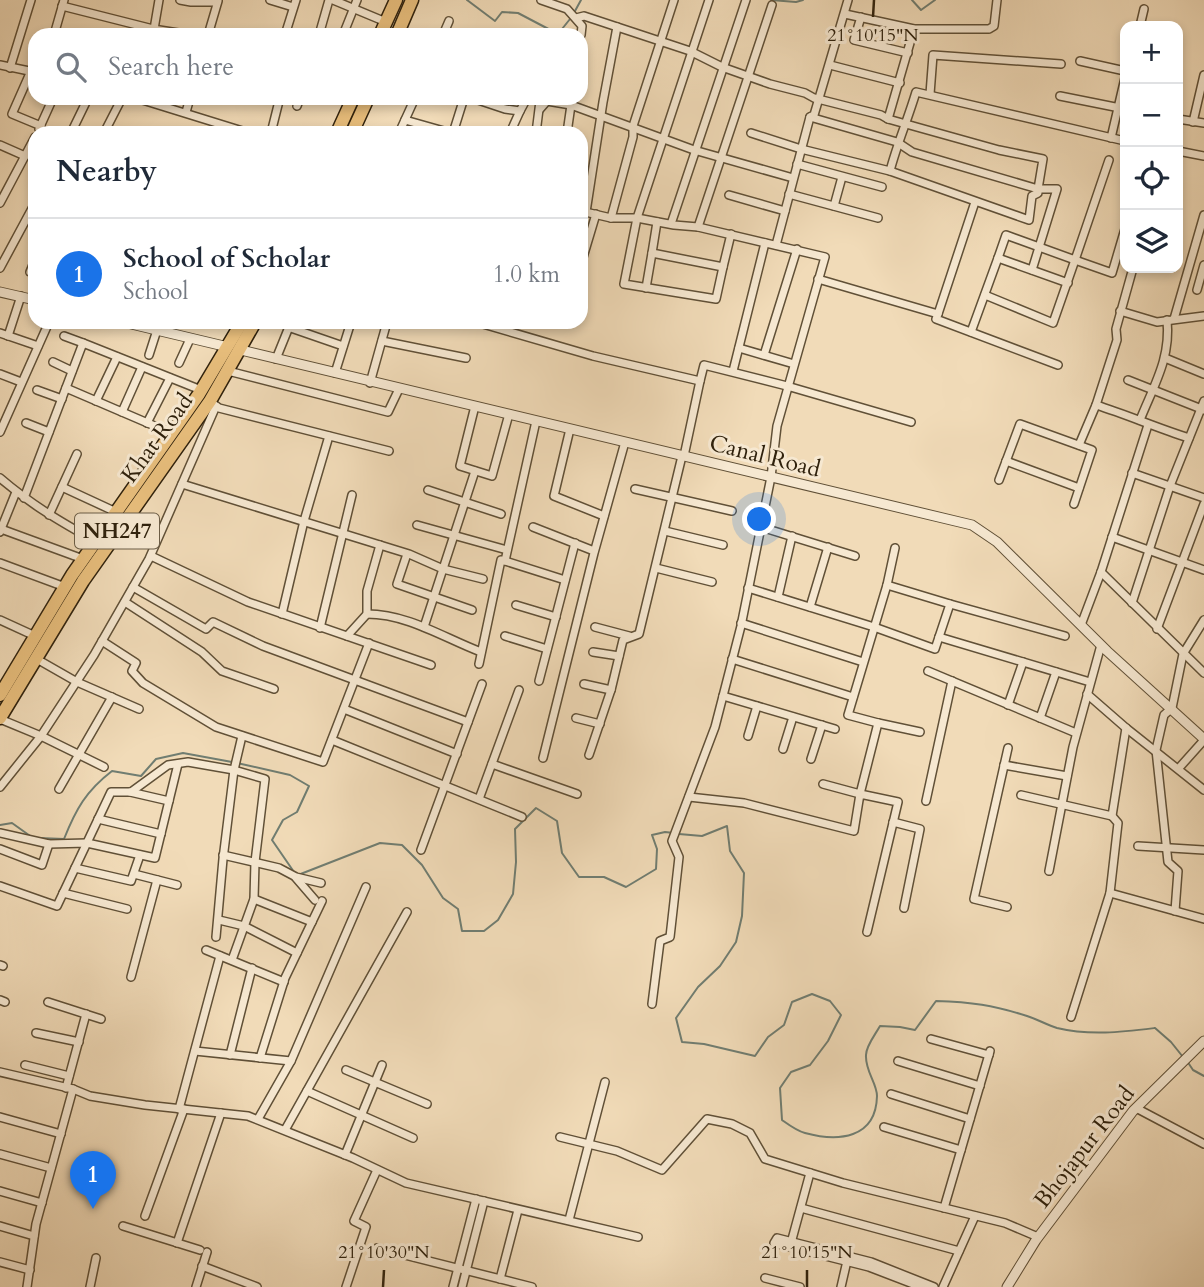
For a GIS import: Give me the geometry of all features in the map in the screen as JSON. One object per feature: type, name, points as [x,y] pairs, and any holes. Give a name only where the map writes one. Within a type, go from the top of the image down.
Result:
[{"type":"highway","points":[[383,28],[396,0]]},
{"type":"highway","points":[[400,28],[412,0]]},
{"type":"highway","points":[[340,126],[350,105]]},
{"type":"highway","points":[[355,126],[365,105]]},
{"type":"highway","name":"Khat Road","points":[[1,693],[40,639],[101,544],[213,404],[228,371],[237,329]]},
{"type":"highway","name":"Khat Road","points":[[0,718],[35,658],[40,639],[65,587],[83,559],[101,544],[116,512],[201,390],[250,329]]},
{"type":"street","points":[[10,68],[31,0]]},
{"type":"street","points":[[154,28],[159,0]]},
{"type":"street","points":[[180,0],[218,1],[210,28]]},
{"type":"street","points":[[270,0],[294,4],[287,28]]},
{"type":"street","points":[[321,28],[331,0],[386,22]]},
{"type":"street","points":[[346,28],[357,0]]},
{"type":"street","points":[[541,0],[568,9],[582,28]]},
{"type":"street","points":[[611,218],[633,136],[632,126],[674,0]]},
{"type":"street","points":[[709,0],[637,218],[624,284],[716,299],[731,234]]},
{"type":"street","points":[[671,224],[746,0]]},
{"type":"street","points":[[776,245],[810,117],[814,115],[848,0]]},
{"type":"street","points":[[845,14],[914,29],[989,29],[994,26],[997,0]]},
{"type":"street","points":[[56,28],[64,3],[141,28]]},
{"type":"street","points":[[698,227],[772,5]]},
{"type":"street","points":[[1141,21],[1144,9]]},
{"type":"street","points":[[576,18],[584,16],[661,41],[748,77],[819,99],[999,150],[1043,159],[1038,193],[1032,196],[1029,220],[890,172],[801,149],[751,132]]},
{"type":"street","points":[[861,17],[854,40],[908,53]]},
{"type":"street","points":[[446,28],[449,21]]},
{"type":"street","points":[[588,189],[617,27]]},
{"type":"street","points":[[888,119],[914,29]]},
{"type":"street","points":[[930,94],[933,55],[1061,64]]},
{"type":"street","points":[[1080,61],[1120,70]]},
{"type":"street","points":[[830,65],[900,83]]},
{"type":"street","points":[[0,66],[28,71]]},
{"type":"street","points":[[1193,122],[1204,75]]},
{"type":"street","points":[[28,82],[12,114],[29,126]]},
{"type":"street","points":[[890,172],[897,142],[907,124],[916,92],[1120,140]]},
{"type":"street","points":[[1060,96],[1120,108]]},
{"type":"street","points":[[41,126],[50,105]]},
{"type":"street","points":[[74,126],[85,105]]},
{"type":"street","points":[[108,126],[118,105]]},
{"type":"street","points":[[163,105],[225,126]]},
{"type":"street","points":[[186,112],[188,105]]},
{"type":"street","points":[[273,126],[278,105]]},
{"type":"street","points":[[402,126],[412,105]]},
{"type":"street","points":[[454,126],[462,105]]},
{"type":"street","points":[[493,105],[520,111]]},
{"type":"street","points":[[513,126],[523,105]]},
{"type":"street","points":[[537,126],[540,105]]},
{"type":"street","points":[[540,109],[544,105]]},
{"type":"street","points":[[568,126],[570,105]]},
{"type":"street","points":[[580,105],[694,150],[793,178]]},
{"type":"street","points":[[1111,138],[1120,113]]},
{"type":"street","points":[[810,117],[897,142],[912,152],[1038,189],[1057,189],[1032,270]]},
{"type":"street","points":[[405,120],[427,126]]},
{"type":"street","points":[[1183,120],[1204,123]]},
{"type":"street","points":[[0,145],[25,156]]},
{"type":"street","points":[[0,203],[28,150]]},
{"type":"street","points":[[1183,152],[1204,156]]},
{"type":"street","points":[[985,295],[1053,323],[1109,160]]},
{"type":"street","points":[[797,164],[882,187]]},
{"type":"street","points":[[834,206],[842,177]]},
{"type":"street","points":[[789,194],[878,218]]},
{"type":"street","points":[[729,195],[785,211]]},
{"type":"street","points":[[975,202],[936,319],[1058,365]]},
{"type":"street","points":[[588,213],[698,227],[825,257],[777,426],[761,527],[715,727],[672,841],[679,857],[670,937],[660,941],[652,1004]]},
{"type":"street","points":[[588,241],[596,215]]},
{"type":"street","points":[[1140,419],[1165,358],[1171,320],[1204,215]]},
{"type":"street","points":[[0,268],[28,216]]},
{"type":"street","points":[[646,288],[657,222]]},
{"type":"street","points":[[971,332],[1006,235],[1112,273],[1120,246]]},
{"type":"street","points":[[733,371],[765,243]]},
{"type":"street","points":[[765,355],[797,249]]},
{"type":"street","points":[[652,253],[723,267]]},
{"type":"street","points":[[998,258],[1068,283]]},
{"type":"street","points":[[1197,290],[1204,265]]},
{"type":"street","points":[[1079,445],[1096,405],[1117,340],[1116,329],[1131,273]]},
{"type":"street","points":[[818,279],[938,314]]},
{"type":"street","points":[[0,292],[28,298]]},
{"type":"street","points":[[21,296],[4,334],[38,346]]},
{"type":"street","points":[[1120,311],[1157,322],[1204,316]]},
{"type":"street","points":[[0,432],[4,412],[46,329]]},
{"type":"street","name":"Canal Road","points":[[153,329],[972,525],[997,542],[1101,645],[1204,739]]},
{"type":"street","points":[[276,359],[288,329]]},
{"type":"street","points":[[302,329],[343,346]]},
{"type":"street","points":[[335,373],[349,329]]},
{"type":"street","points":[[370,383],[385,329]]},
{"type":"street","points":[[512,329],[593,356],[700,381]]},
{"type":"street","points":[[149,355],[157,330]]},
{"type":"street","points":[[64,336],[201,390]]},
{"type":"street","points":[[179,363],[190,339]]},
{"type":"street","points":[[382,341],[466,358]]},
{"type":"street","points":[[24,498],[83,343]]},
{"type":"street","points":[[739,348],[794,364]]},
{"type":"street","points":[[96,401],[117,357]]},
{"type":"street","points":[[1165,358],[1204,374]]},
{"type":"street","points":[[53,362],[72,371]]},
{"type":"street","points":[[595,628],[629,636],[639,634],[704,365],[911,422]]},
{"type":"street","points":[[122,412],[142,367]]},
{"type":"street","points":[[228,371],[388,412],[399,389]]},
{"type":"street","points":[[0,374],[21,382]]},
{"type":"street","points":[[147,423],[170,378]]},
{"type":"street","points":[[1128,380],[1203,406],[1170,486],[1132,603]]},
{"type":"street","points":[[66,388],[171,433]]},
{"type":"street","points":[[37,390],[62,399]]},
{"type":"street","points":[[0,787],[41,736],[102,641],[151,556],[183,484],[213,404],[389,451]]},
{"type":"street","points":[[1096,405],[1189,438]]},
{"type":"street","points":[[475,407],[460,466],[492,476],[509,414]]},
{"type":"street","points":[[505,561],[536,421]]},
{"type":"street","points":[[26,423],[49,432]]},
{"type":"street","points":[[999,480],[1020,424],[1092,450],[1074,504]]},
{"type":"street","points":[[1080,625],[1101,572],[1147,425]]},
{"type":"street","points":[[570,429],[554,496],[604,516]]},
{"type":"street","points":[[282,614],[304,521],[329,436]]},
{"type":"street","points":[[543,758],[594,551],[625,442]]},
{"type":"street","points":[[49,515],[77,454]]},
{"type":"street","points":[[1006,461],[1079,488]]},
{"type":"street","points":[[424,627],[475,471]]},
{"type":"street","points":[[1132,474],[1204,498]]},
{"type":"street","points":[[0,478],[49,515],[101,544]]},
{"type":"street","points":[[183,484],[380,545],[443,569],[483,579]]},
{"type":"street","points":[[62,487],[116,512]]},
{"type":"street","points":[[635,489],[733,511]]},
{"type":"street","points":[[428,490],[501,514]]},
{"type":"street","points":[[16,492],[1,530],[83,559]]},
{"type":"street","points":[[320,628],[352,495]]},
{"type":"street","points":[[1157,629],[1204,504]]},
{"type":"street","points":[[417,525],[508,550]]},
{"type":"street","points":[[533,527],[594,551]]},
{"type":"street","points":[[761,527],[855,556]]},
{"type":"street","points":[[665,531],[723,545]]},
{"type":"street","points":[[778,597],[792,536]]},
{"type":"street","points":[[1112,537],[1204,570]]},
{"type":"street","points":[[539,681],[575,543]]},
{"type":"street","points":[[347,636],[367,614],[367,591],[380,545]]},
{"type":"street","points":[[810,607],[828,547]]},
{"type":"street","points":[[895,548],[848,715],[920,732]]},
{"type":"street","points":[[407,554],[397,584],[472,610]]},
{"type":"street","points":[[151,556],[248,602],[431,665]]},
{"type":"street","points":[[479,664],[501,560],[565,580]]},
{"type":"street","points":[[0,563],[65,587]]},
{"type":"street","points":[[656,568],[712,582]]},
{"type":"street","points":[[1101,572],[1204,673]]},
{"type":"street","points":[[887,584],[1065,636]]},
{"type":"street","points":[[133,587],[206,629],[213,622],[263,646],[468,722]]},
{"type":"street","points":[[748,588],[873,626],[934,649],[950,604]]},
{"type":"street","points":[[125,602],[202,652],[222,670],[274,689]]},
{"type":"street","points":[[516,605],[556,617]]},
{"type":"street","points":[[367,614],[383,614],[424,627],[481,652]]},
{"type":"street","points":[[0,620],[40,639]]},
{"type":"street","points":[[1175,911],[1178,871],[1168,862],[1156,751],[1164,715],[1172,708],[1183,654],[1204,620]]},
{"type":"street","points":[[741,623],[863,662]]},
{"type":"street","points":[[505,636],[547,649]]},
{"type":"street","points":[[589,755],[611,690],[624,640],[629,636]]},
{"type":"street","points":[[939,636],[1090,682]]},
{"type":"street","points":[[102,641],[136,663],[132,671],[143,683],[216,727],[323,762],[369,643]]},
{"type":"street","points":[[1049,871],[1076,733],[1101,645]]},
{"type":"street","points":[[593,652],[619,656]]},
{"type":"street","points":[[35,658],[76,682],[139,709]]},
{"type":"street","points":[[732,659],[853,697]]},
{"type":"street","points":[[1008,705],[1023,662]]},
{"type":"street","points":[[928,671],[1076,733]]},
{"type":"street","points":[[1040,718],[1056,672]]},
{"type":"street","points":[[926,801],[952,681]]},
{"type":"street","points":[[421,850],[482,684]]},
{"type":"street","points":[[584,684],[611,690]]},
{"type":"street","points":[[479,799],[519,690]]},
{"type":"street","points":[[1087,694],[1204,790]]},
{"type":"street","points":[[723,696],[835,729]]},
{"type":"street","points":[[59,789],[112,697]]},
{"type":"street","points":[[748,736],[757,706]]},
{"type":"street","points":[[344,709],[457,754]]},
{"type":"street","points":[[783,749],[793,717]]},
{"type":"street","points":[[0,718],[104,767]]},
{"type":"street","points":[[576,718],[600,724]]},
{"type":"street","points":[[688,797],[744,803],[854,831],[860,794],[878,723]]},
{"type":"street","points":[[811,759],[822,725]]},
{"type":"street","points":[[1112,816],[1126,728]]},
{"type":"street","points":[[216,937],[223,855],[234,770],[242,736]]},
{"type":"street","points":[[1179,768],[1204,739]]},
{"type":"street","points":[[332,740],[522,817]]},
{"type":"street","points":[[1007,907],[974,899],[1008,748]]},
{"type":"street","points":[[130,792],[167,765],[188,762],[234,770],[265,779],[255,862],[254,899],[232,960]]},
{"type":"street","points":[[0,833],[50,844],[87,843],[155,858],[178,764]]},
{"type":"street","points":[[492,764],[577,794]]},
{"type":"street","points":[[1004,765],[1067,776]]},
{"type":"street","points":[[823,784],[898,802],[867,932]]},
{"type":"street","points":[[0,886],[57,906],[111,792],[130,792],[169,801]]},
{"type":"street","points":[[1021,795],[1112,816],[1118,823],[1110,893],[1071,1017]]},
{"type":"street","points":[[98,819],[161,834]]},
{"type":"street","points":[[893,822],[920,829],[904,908]]},
{"type":"street","points":[[0,849],[42,865],[50,844]]},
{"type":"street","points":[[1138,846],[1204,850]]},
{"type":"street","points":[[75,868],[131,881],[141,855]]},
{"type":"street","points":[[223,855],[279,868],[296,877],[321,883]]},
{"type":"street","points":[[134,874],[177,885]]},
{"type":"street","points":[[260,1058],[284,982],[312,922],[318,901],[296,877]]},
{"type":"street","points":[[131,977],[157,880]]},
{"type":"street","points":[[258,1119],[291,1061],[366,887]]},
{"type":"street","points":[[63,893],[127,909]]},
{"type":"street","points":[[1110,893],[1204,919]]},
{"type":"street","points":[[254,899],[312,922]]},
{"type":"street","points":[[285,1130],[407,912]]},
{"type":"street","points":[[219,920],[244,926],[297,953]]},
{"type":"street","points":[[206,950],[284,982]]},
{"type":"street","points":[[145,1216],[182,1109],[220,956]]},
{"type":"street","points":[[230,1055],[252,968]]},
{"type":"street","points":[[48,1002],[101,1019]]},
{"type":"street","points":[[27,1287],[34,1236],[61,1134],[69,1076],[86,1014]]},
{"type":"street","points":[[36,1032],[79,1042]]},
{"type":"street","points":[[931,1039],[989,1053],[944,1208]]},
{"type":"street","name":"Bhojapur Road","points":[[1007,1287],[1038,1237],[1136,1108],[1204,1041]]},
{"type":"street","points":[[195,1051],[291,1061]]},
{"type":"street","points":[[898,1061],[980,1086]]},
{"type":"street","points":[[24,1065],[69,1076]]},
{"type":"street","points":[[345,1155],[382,1066]]},
{"type":"street","points":[[346,1070],[427,1104]]},
{"type":"street","points":[[0,1072],[69,1088],[90,1096],[248,1116],[406,1183],[638,1237]]},
{"type":"street","points":[[569,1220],[605,1082]]},
{"type":"street","points":[[307,1091],[413,1138]]},
{"type":"street","points":[[891,1094],[970,1119]]},
{"type":"street","points":[[1136,1108],[1204,1144]]},
{"type":"street","points":[[177,1243],[220,1113]]},
{"type":"street","points":[[0,1117],[61,1134]]},
{"type":"street","points":[[560,1137],[617,1151],[662,1170],[707,1119],[732,1124],[750,1133],[765,1159],[1004,1223],[1038,1237]]},
{"type":"street","points":[[884,1126],[961,1150]]},
{"type":"street","points":[[0,1154],[51,1168]]},
{"type":"street","points":[[346,1287],[366,1227],[354,1221],[377,1170]]},
{"type":"street","points":[[810,1173],[791,1245],[899,1272],[934,1287]]},
{"type":"street","points":[[0,1191],[42,1203]]},
{"type":"street","points":[[453,1287],[462,1269],[480,1200]]},
{"type":"street","points":[[801,1208],[959,1251]]},
{"type":"street","points":[[500,1279],[518,1210]]},
{"type":"street","points":[[943,1287],[975,1216]]},
{"type":"street","points":[[0,1226],[34,1236]]},
{"type":"street","points":[[122,1226],[203,1251],[202,1266],[195,1287]]},
{"type":"street","points":[[377,1248],[531,1287]]},
{"type":"street","points":[[90,1287],[96,1258]]},
{"type":"street","points":[[841,1287],[847,1259]]},
{"type":"street","points":[[847,1259],[921,1287]]},
{"type":"street","points":[[0,1262],[30,1270]]},
{"type":"street","points":[[202,1266],[257,1287]]},
{"type":"street","points":[[462,1269],[462,1287]]},
{"type":"street","points":[[765,1278],[800,1287]]},
{"type":"waterway","points":[[467,0],[495,21],[502,12],[518,13],[547,28]]},
{"type":"waterway","points":[[575,11],[581,0]]},
{"type":"waterway","points":[[771,0],[803,0]]},
{"type":"waterway","points":[[912,0],[921,10],[935,0]]},
{"type":"waterway","points":[[563,28],[570,19]]},
{"type":"waterway","points":[[39,838],[64,839],[83,801],[112,771],[141,776],[156,759],[183,753],[232,762]]},
{"type":"waterway","points":[[237,763],[290,775],[309,786],[297,812],[283,820],[272,840],[294,872]]},
{"type":"waterway","points":[[298,875],[380,843],[402,845],[422,865],[443,898],[458,909],[462,931],[484,931],[498,920],[513,894],[515,829],[536,808],[557,821],[562,853],[579,877],[604,877],[626,887],[656,869],[657,849],[652,835],[674,833]]},
{"type":"waterway","points":[[0,825],[12,823],[33,838]]},
{"type":"waterway","points":[[679,834],[702,836],[727,826],[730,851],[744,873],[742,916],[736,942],[720,966],[698,987],[676,1018],[682,1042],[704,1044],[755,1056],[768,1037],[784,1025],[792,1002],[812,994],[830,1001],[841,1015],[828,1041],[810,1065],[791,1072],[780,1088],[782,1120],[799,1131],[818,1136],[842,1137],[862,1129],[870,1121],[877,1096],[866,1061],[871,1040],[880,1026],[915,1030],[936,1001],[992,1007],[1027,1016],[1053,1027],[1082,1032],[1155,1028],[1183,1057]]},
{"type":"waterway","points":[[1187,1061],[1193,1070],[1204,1076]]},
{"type":"place","name":"School of Scholar","points":[[93,1209]]}]
